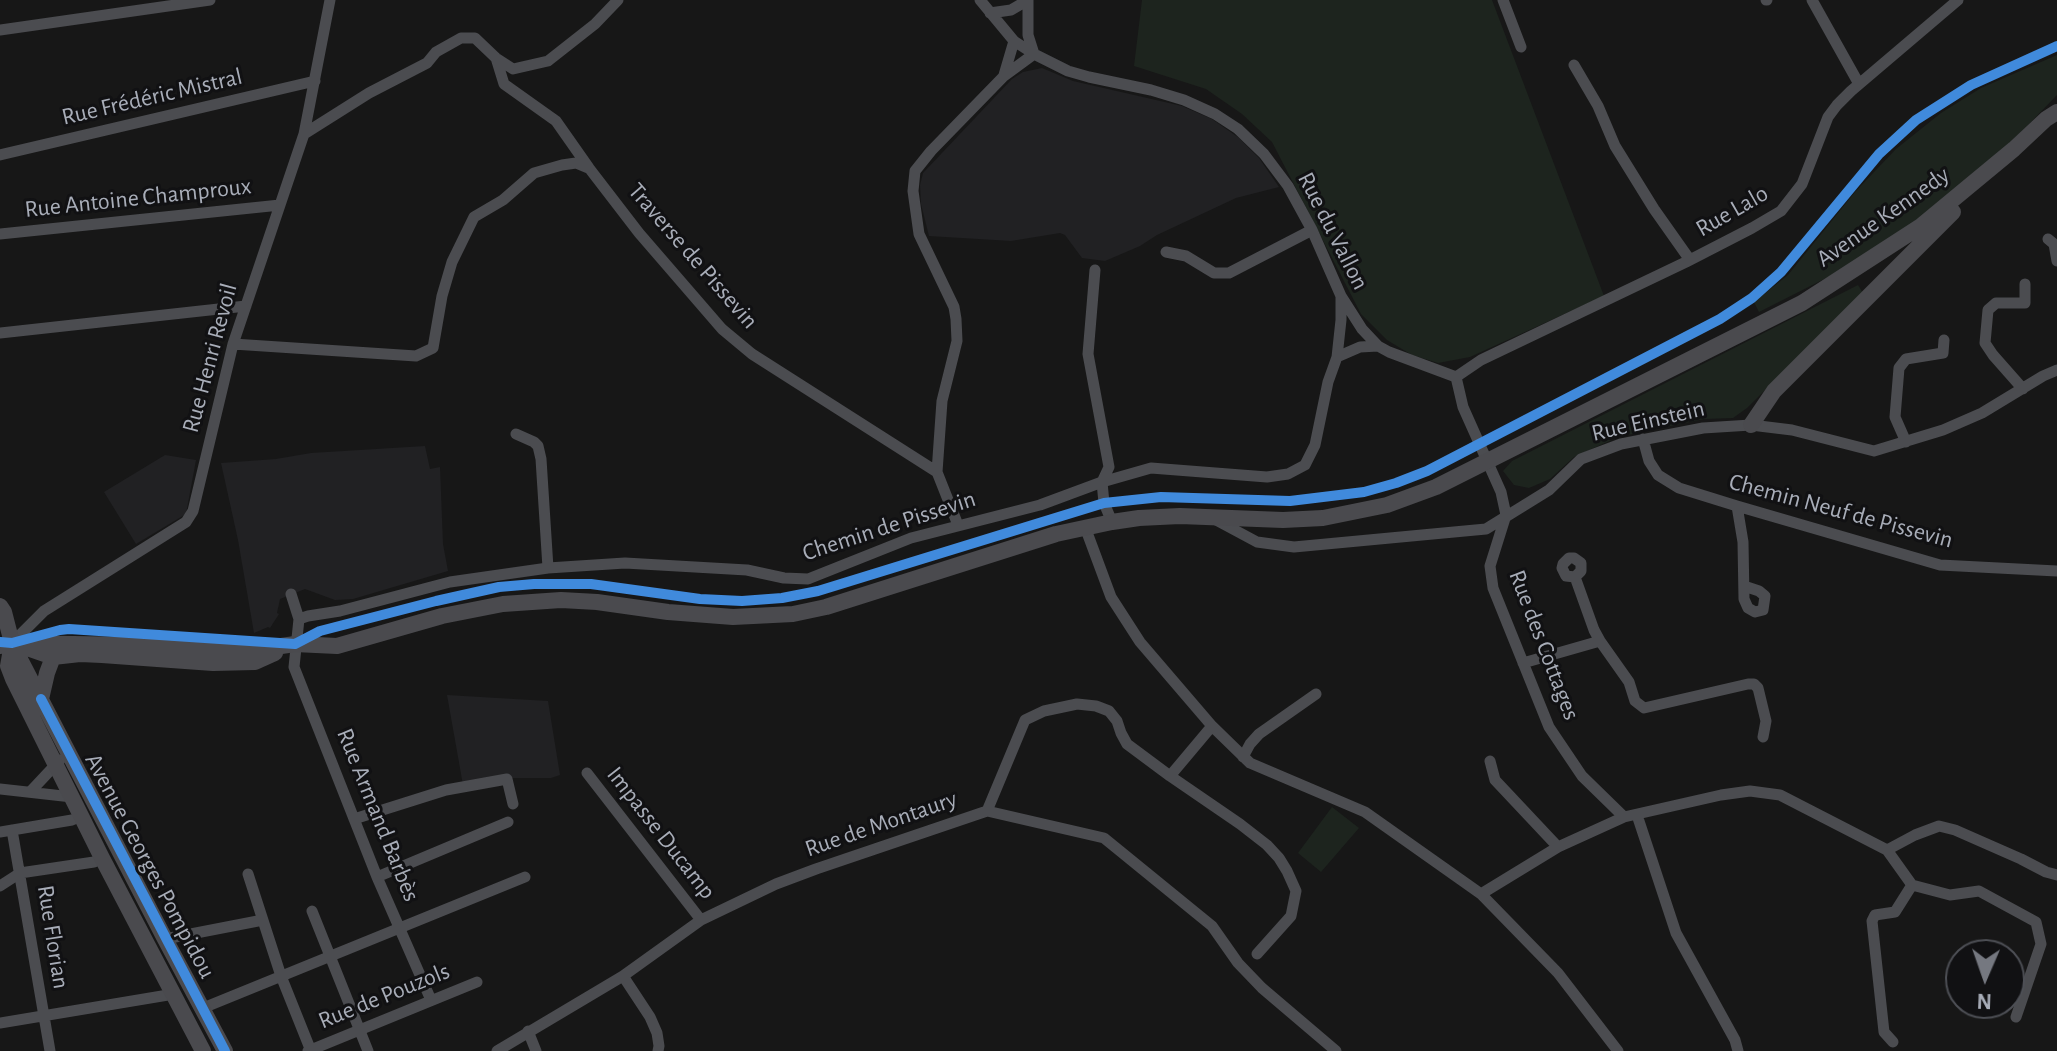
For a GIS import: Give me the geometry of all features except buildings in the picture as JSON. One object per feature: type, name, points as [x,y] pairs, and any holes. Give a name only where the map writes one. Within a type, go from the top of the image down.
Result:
[{"type":"main road","name":"Avenue Kennedy","points":[[4,642],[135,645],[215,651],[247,651],[295,644],[337,646],[442,616],[532,601],[597,602],[733,617],[793,614],[826,607],[1042,539],[1112,522],[1166,517],[1323,518],[1387,505],[1436,487],[1802,303],[1921,226],[2052,116],[2052,106],[2057,101]]},
{"type":"main road","points":[[1751,425],[1774,391],[1949,215],[1987,185],[2014,149]]},
{"type":"main road","points":[[0,606],[4,612],[4,642]]},
{"type":"main road","points":[[0,626],[4,642]]},
{"type":"main road","points":[[4,642],[53,657],[41,699]]},
{"type":"main road","name":"Avenue Georges Pompidou","points":[[4,642],[41,699],[72,797],[203,1051]]},
{"type":"main road","name":"Avenue Georges Pompidou","points":[[4,642],[8,666],[165,939],[225,1051]]},
{"type":"main road","name":"Avenue Kennedy","points":[[53,657],[80,654],[213,663],[255,662],[295,644]]},
{"type":"street","points":[[0,30],[210,0]]},
{"type":"street","name":"Rue Henri Revoil","points":[[4,642],[49,607],[186,522],[193,511],[233,344],[304,134],[330,0]]},
{"type":"street","points":[[304,134],[369,93],[427,63],[436,52],[461,38],[475,38],[513,69],[548,61],[595,24],[618,0]]},
{"type":"street","name":"Rue du Vallon","points":[[980,0],[1014,41],[1034,54],[1068,71],[1184,100],[1238,129],[1264,154],[1288,186],[1312,230],[1341,296],[1362,329],[1378,346],[1389,352],[1456,377]]},
{"type":"street","points":[[990,13],[1011,10],[1028,0]]},
{"type":"street","points":[[958,525],[937,472],[942,401],[957,341],[956,319],[954,307],[919,234],[913,191],[915,171],[1004,76],[1034,54],[1028,35],[1028,0]]},
{"type":"street","points":[[1503,0],[1521,47]]},
{"type":"street","points":[[1812,0],[1859,84]]},
{"type":"street","name":"Rue Lalo","points":[[1456,377],[1481,360],[1690,260],[1781,211],[1802,184],[1828,117],[1837,105],[1958,0]]},
{"type":"street","points":[[1004,76],[1014,41]]},
{"type":"street","name":"Traverse de Pissevin","points":[[496,58],[504,84],[556,121],[668,269],[722,329],[737,343],[937,472]]},
{"type":"street","points":[[1574,65],[1598,106],[1615,146],[1690,260]]},
{"type":"street","name":"Rue Frédéric Mistral","points":[[0,155],[315,81]]},
{"type":"street","points":[[233,344],[416,356],[433,348],[452,262],[474,217],[503,200],[534,173],[576,163],[589,168]]},
{"type":"street","name":"Rue Antoine Champroux","points":[[0,234],[280,205]]},
{"type":"street","points":[[1166,252],[1186,256],[1214,273],[1229,273],[1312,230]]},
{"type":"street","points":[[2048,239],[2054,244],[2057,261]]},
{"type":"street","points":[[1095,270],[1088,354],[1109,467],[1102,482],[1104,503],[1112,522]]},
{"type":"street","points":[[2023,389],[1985,343],[1988,310],[1996,303],[2025,303],[2025,284]]},
{"type":"street","name":"Chemin de Pissevin","points":[[299,619],[450,582],[548,568],[625,563],[747,570],[784,578],[808,579],[911,538],[1040,505],[1151,468],[1267,477],[1288,474],[1305,465],[1315,445],[1328,382],[1337,357],[1341,296]]},
{"type":"street","points":[[0,333],[246,306]]},
{"type":"street","points":[[1906,442],[1895,417],[1899,368],[1906,359],[1943,353],[1944,340]]},
{"type":"street","points":[[1337,357],[1360,347],[1378,346]]},
{"type":"street","name":"Rue Einstein","points":[[1212,517],[1257,542],[1294,547],[1486,529],[1549,490],[1581,459],[1621,444],[1703,428],[1751,425],[1792,430],[1874,451],[1943,430],[1982,413],[2057,370]]},
{"type":"street","points":[[1456,377],[1463,407],[1501,492],[1506,515]]},
{"type":"street","points":[[516,434],[538,446],[548,568]]},
{"type":"street","name":"Chemin Neuf de Pissevin","points":[[1643,439],[1649,461],[1658,475],[1679,488],[1940,565],[2057,571]]},
{"type":"street","points":[[1737,506],[1743,542],[1744,586]]},
{"type":"street","name":"Rue des Cottages","points":[[1506,515],[1490,566],[1493,588],[1549,727],[1582,776],[1624,817]]},
{"type":"street","points":[[1085,527],[1111,597],[1140,642],[1212,726],[1243,757],[1250,763],[1365,812],[1481,894],[1558,973],[1618,1051]]},
{"type":"street","points":[[1575,577],[1594,630],[1629,682],[1635,701],[1641,707],[1650,708],[1754,684],[1758,688],[1766,721],[1763,737]]},
{"type":"street","points":[[291,594],[299,619],[295,644]]},
{"type":"street","points":[[1523,663],[1600,641]]},
{"type":"street","name":"Rue Armand Barbès","points":[[295,644],[294,667],[377,877],[431,1000]]},
{"type":"street","points":[[1243,757],[1259,734],[1316,694]]},
{"type":"street","points":[[987,811],[1025,720],[1044,711],[1077,704],[1109,711],[1127,744],[1267,845],[1287,871],[1296,891],[1291,916],[1257,954]]},
{"type":"street","points":[[1170,776],[1212,726]]},
{"type":"street","points":[[30,792],[61,758]]},
{"type":"street","points":[[1490,761],[1495,780],[1558,847]]},
{"type":"street","name":"Impasse Ducamp","points":[[587,773],[701,920]]},
{"type":"street","points":[[354,819],[446,790],[507,779],[513,804]]},
{"type":"street","points":[[0,789],[72,797]]},
{"type":"street","points":[[1481,894],[1558,847],[1624,817],[1721,795],[1750,791],[1780,795],[1887,850],[1912,885],[1950,895],[1979,891],[2036,922],[2041,944],[2025,991]]},
{"type":"street","name":"Rue de Montaury","points":[[497,1051],[623,976],[701,920],[776,884],[987,811],[1104,838],[1212,926],[1246,972],[1336,1051]]},
{"type":"street","points":[[1637,815],[1676,933],[1735,1040],[1738,1051]]},
{"type":"street","points":[[6,831],[82,816]]},
{"type":"street","points":[[377,877],[508,822]]},
{"type":"street","points":[[1887,850],[1939,826],[1955,830],[2057,875]]},
{"type":"street","name":"Rue Florian","points":[[6,831],[20,873],[50,1051]]},
{"type":"street","points":[[0,886],[20,873],[94,862],[102,858]]},
{"type":"street","points":[[248,874],[281,976],[310,1051]]},
{"type":"street","points":[[203,1008],[525,877]]},
{"type":"street","points":[[1893,1042],[1884,1032],[1872,921],[1875,915],[1895,912],[1912,885]]},
{"type":"street","points":[[312,911],[368,1051]]},
{"type":"street","points":[[165,939],[263,920]]},
{"type":"street","points":[[623,976],[650,1017],[657,1033],[658,1051]]},
{"type":"street","name":"Rue de Pouzols","points":[[310,1051],[477,982]]},
{"type":"street","points":[[0,1023],[174,994]]},
{"type":"street","points":[[528,1031],[536,1051]]},
{"type":"shaded area","points":[[1142,0],[1492,0],[1604,296],[1470,357],[1438,363],[1412,355],[1387,340],[1361,314],[1272,142],[1242,114],[1206,89],[1134,66]]},
{"type":"shaded area","points":[[2057,55],[2057,95],[2007,147],[1914,222],[1844,269],[1759,312],[1754,302],[1788,275],[1855,192],[1896,149],[1941,113],[1981,88]]},
{"type":"shaded area","points":[[1042,68],[1073,81],[1182,106],[1212,119],[1239,138],[1259,158],[1279,187],[1236,198],[1105,261],[1082,258],[1065,235],[1060,233],[1011,241],[929,236],[921,204],[923,173],[1012,79],[1023,72]]},
{"type":"shaded area","points":[[1858,285],[1863,293],[1747,408],[1733,418],[1704,419],[1618,437],[1574,457],[1550,479],[1529,488],[1514,485],[1503,471],[1512,461]]},
{"type":"shaded area","points":[[425,446],[430,469],[440,467],[443,544],[448,571],[353,599],[335,600],[305,589],[280,599],[279,614],[270,628],[254,633],[221,463],[311,453]]},
{"type":"shaded area","points":[[165,455],[196,460],[186,514],[136,544],[104,492]]},
{"type":"shaded area","points":[[447,695],[548,701],[560,775],[463,785]]},
{"type":"shaded area","points":[[1332,807],[1359,828],[1321,872],[1298,853]]},
{"type":"cycle path","points":[[0,642],[12,643],[69,629],[295,644],[320,631],[436,601],[499,587],[534,584],[591,584],[700,599],[742,601],[782,598],[818,591],[1104,503],[1161,497],[1290,501],[1364,492],[1396,483],[1427,471],[1720,319],[1752,298],[1781,272],[1879,154],[1916,120],[1971,85],[2057,46]]},
{"type":"cycle path","points":[[41,699],[225,1051]]}]
